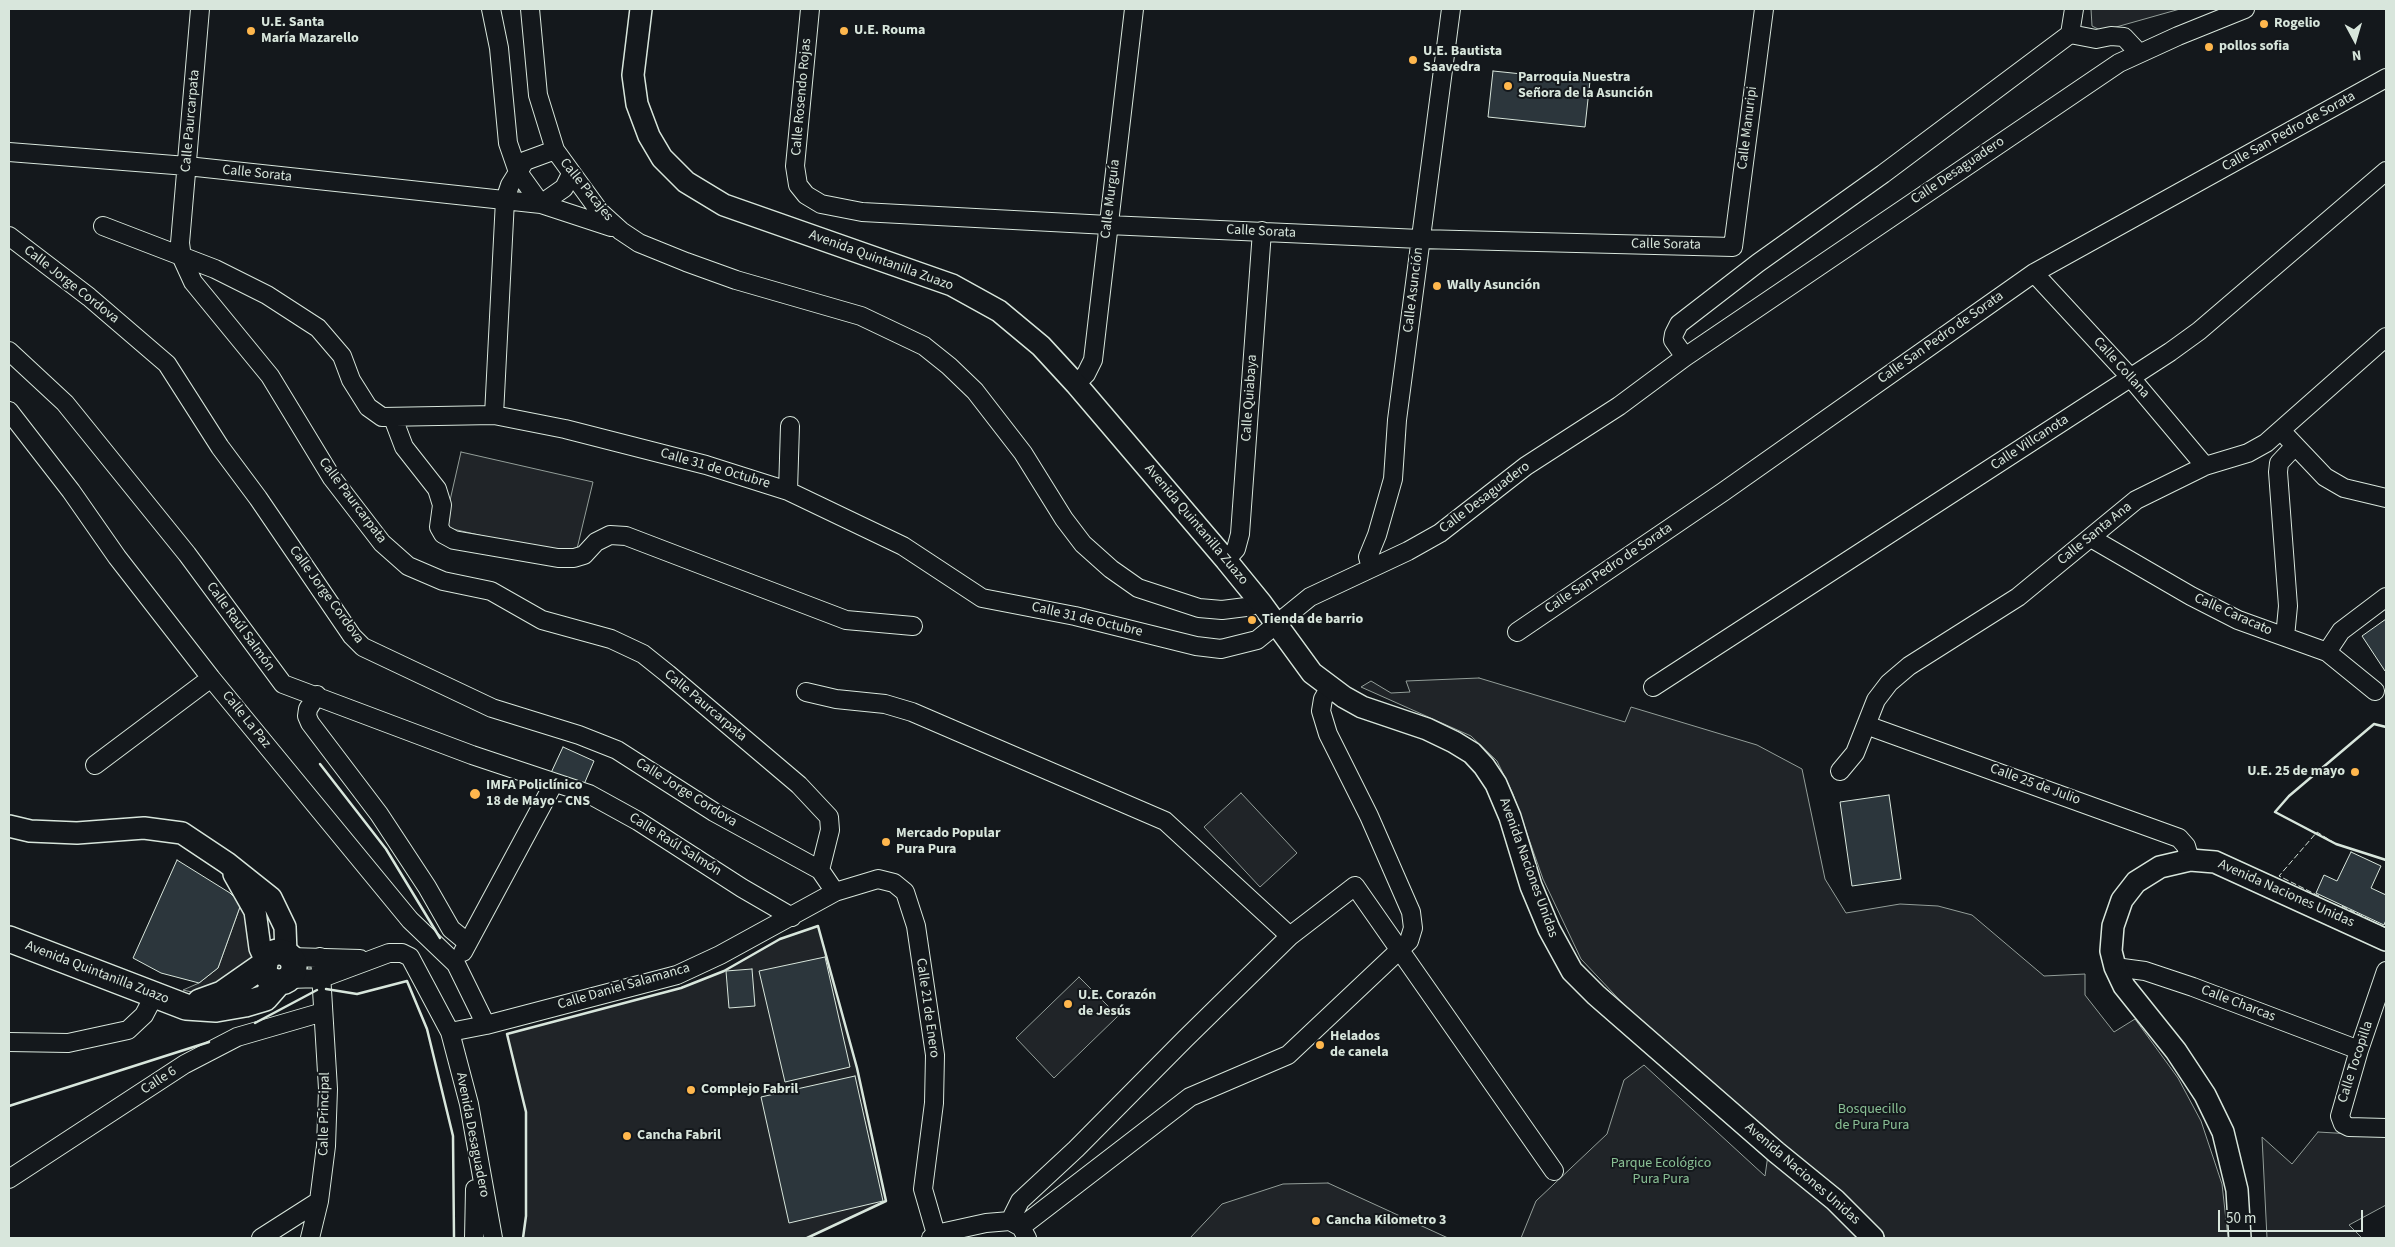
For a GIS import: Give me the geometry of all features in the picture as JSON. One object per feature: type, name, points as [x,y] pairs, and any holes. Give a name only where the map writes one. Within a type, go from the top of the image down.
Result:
[{"type":"main road","name":"Avenida Quintanilla Zuazo","points":[[9,939],[154,996],[186,1006],[222,994],[279,966]]},
{"type":"street","name":"Calle Paurcarpata","points":[[200,9],[180,243],[182,258],[193,282],[270,376],[332,478],[382,543],[408,566],[443,581],[491,591],[542,620],[611,639],[643,654],[799,785],[829,817],[830,830],[820,870]]},
{"type":"street","points":[[491,9],[499,48],[508,143],[518,172],[541,204],[564,188],[571,174]]},
{"type":"street","name":"Calle Pacajes","points":[[530,9],[538,95],[555,150],[600,212],[621,231]]},
{"type":"street","name":"Avenida Quintanilla Zuazo","points":[[641,9],[633,75],[637,104],[648,136],[662,158],[686,182],[724,205],[952,285],[999,311],[1041,346],[1076,384],[1261,603]]},
{"type":"street","name":"Calle Rosendo Rojas","points":[[798,185],[796,166],[810,9]]},
{"type":"street","name":"Calle Murguía","points":[[1076,384],[1086,374],[1093,360],[1134,9]]},
{"type":"street","name":"Calle Asunción","points":[[1371,568],[1368,557],[1377,535],[1393,479],[1397,420],[1451,9]]},
{"type":"street","name":"Calle Manuripi","points":[[1733,247],[1764,9]]},
{"type":"street","points":[[1685,357],[1673,340],[1678,324],[2070,34],[2074,9]]},
{"type":"street","name":"Calle Desaguadero","points":[[1277,624],[1310,597],[1440,533],[1526,466],[1619,406],[1685,357],[2064,99],[2120,63],[2139,53],[2245,9]]},
{"type":"street","points":[[2070,34],[2096,39],[2111,36],[2124,37],[2139,53]]},
{"type":"street","name":"Calle San Pedro de Sorata","points":[[1517,632],[1723,492],[2034,273],[2386,78]]},
{"type":"street","points":[[494,415],[506,200],[525,161],[555,150]]},
{"type":"street","name":"Calle Sorata","points":[[9,152],[187,166],[541,204]]},
{"type":"street","name":"Calle Villcanota","points":[[1653,687],[2131,378],[2200,331],[2386,171]]},
{"type":"street","name":"Calle Sorata","points":[[798,185],[806,195],[821,204],[862,212],[1420,239],[1733,247]]},
{"type":"street","name":"Calle Pacajes","points":[[541,204],[587,217],[621,231]]},
{"type":"street","name":"Calle 31 de Octubre","points":[[103,226],[182,258],[215,269],[248,286],[318,328],[342,356],[351,380],[368,407],[382,417],[494,415],[565,429],[706,465],[788,491],[903,546],[982,598],[1075,616],[1196,646],[1221,650],[1257,640],[1277,624]]},
{"type":"street","points":[[621,231],[639,243],[686,262],[762,289],[861,316],[924,346],[976,391],[1023,453],[1064,520],[1083,544],[1111,569],[1138,588],[1199,608],[1246,607],[1261,603]]},
{"type":"street","name":"Calle Quiabaya","points":[[1226,560],[1236,549],[1240,534],[1262,231]]},
{"type":"street","name":"Calle Jorge Cordova","points":[[9,236],[88,297],[166,364],[220,448],[258,498],[352,636],[363,647],[492,708],[578,735],[617,750],[714,812],[820,870]]},
{"type":"street","name":"Calle Collana","points":[[2034,273],[2131,378],[2205,466]]},
{"type":"street","name":"Calle Santa Ana","points":[[1840,771],[1855,753],[1876,700],[1896,677],[1923,657],[2018,598],[2136,500],[2205,466],[2248,453],[2282,431],[2386,337]]},
{"type":"street","name":"Calle Raúl Salmón","points":[[9,351],[65,403],[187,554],[283,684],[296,690],[317,695],[472,755],[590,794],[638,821],[742,888],[792,916]]},
{"type":"street","name":"Calle La Paz","points":[[9,411],[71,491],[117,557],[211,678],[410,920],[456,964],[486,1025]]},
{"type":"street","points":[[393,418],[404,447],[437,488],[442,505],[440,527],[443,534],[454,540],[558,558],[574,558],[584,555],[596,542],[610,535],[626,536],[846,620],[913,626]]},
{"type":"street","points":[[788,491],[790,426]]},
{"type":"street","points":[[2282,431],[2325,477],[2344,488],[2386,498]]},
{"type":"street","points":[[2284,638],[2288,606],[2278,472],[2279,463],[2295,446]]},
{"type":"street","name":"Calle Caracato","points":[[2090,538],[2191,596],[2238,620],[2327,652],[2375,691]]},
{"type":"street","points":[[2327,652],[2341,630],[2386,597]]},
{"type":"street","name":"Avenida Naciones Unidas","points":[[1261,603],[1312,673],[1330,687],[1362,706],[1426,729],[1472,753],[1496,784],[1510,817],[1539,906],[1561,955],[1572,971],[1596,995],[1776,1152],[1835,1200],[1873,1238]]},
{"type":"street","points":[[95,765],[211,678]]},
{"type":"street","points":[[933,1236],[986,1223],[1019,1229],[1190,1097],[1288,1055],[1409,941],[1413,928],[1411,912],[1369,816],[1328,734],[1322,711],[1323,699],[1330,687]]},
{"type":"street","points":[[806,692],[836,699],[885,704],[912,712],[1165,821],[1290,936]]},
{"type":"street","points":[[317,695],[308,708],[307,716],[310,724],[379,814],[427,887],[451,929],[468,943]]},
{"type":"street","name":"Calle 25 de Julio","points":[[1866,724],[2179,838],[2186,846],[2190,860]]},
{"type":"street","points":[[456,964],[554,783]]},
{"type":"street","points":[[9,826],[30,831],[77,833],[144,828],[182,833],[271,898],[284,927],[279,966]]},
{"type":"street","name":"Avenida Naciones Unidas","points":[[2240,1238],[2237,1190],[2223,1132],[2205,1095],[2176,1051],[2124,986],[2115,967],[2112,951],[2113,926],[2122,900],[2136,882],[2160,867],[2190,860],[2215,862],[2236,869],[2386,940]]},
{"type":"street","points":[[820,870],[834,892]]},
{"type":"street","name":"Calle Daniel Salamanca","points":[[450,1032],[486,1025],[677,975],[720,955],[834,892],[878,879],[894,883],[905,892]]},
{"type":"street","points":[[1019,1229],[1020,1201],[1076,1149],[1184,1039],[1290,936],[1355,886],[1554,1171]]},
{"type":"street","name":"Calle 21 de Enero","points":[[905,892],[916,926],[935,1055],[934,1103],[923,1189],[933,1236]]},
{"type":"street","points":[[279,966],[322,983],[368,959],[389,953],[402,953],[410,957],[450,1032]]},
{"type":"street","points":[[279,966],[320,957],[368,959]]},
{"type":"street","name":"Calle Principal","points":[[310,1238],[319,1201],[326,1146],[328,1089],[320,957]]},
{"type":"street","name":"Calle Charcas","points":[[2115,967],[2145,971],[2193,987],[2359,1050]]},
{"type":"street","name":"Calle Tocopilla","points":[[2386,971],[2341,1108],[2343,1124],[2356,1128],[2386,1128]]},
{"type":"street","points":[[9,1042],[68,1043],[128,1030],[144,1016],[154,996]]},
{"type":"street","name":"Calle 6","points":[[9,1179],[185,1064],[237,1037],[323,1012]]},
{"type":"street","name":"Avenida Desaguadero","points":[[450,1032],[468,1104],[476,1156],[493,1238]]},
{"type":"street","points":[[474,1238],[476,1156]]},
{"type":"street","points":[[261,1238],[319,1201]]},
{"type":"green space","points":[[2091,9],[2180,9],[2102,31],[2092,26]]},
{"type":"green space","points":[[461,452],[593,482],[575,557],[444,527]]},
{"type":"green space","points":[[1479,678],[1625,722],[1631,707],[1757,745],[1802,769],[1825,879],[1846,913],[1900,904],[1938,906],[1972,915],[2044,976],[2085,974],[2085,995],[2114,1032],[2135,1019],[2178,1078],[2201,1121],[2222,1184],[2228,1238],[1521,1238],[1536,1201],[1607,1134],[1624,1080],[1644,1065],[1765,1176],[1771,1134],[1647,1029],[1581,959],[1543,879],[1513,794],[1497,761],[1471,736],[1361,687],[1371,681],[1391,693],[1410,692],[1406,681]]},
{"type":"green space","points":[[1241,793],[1297,853],[1260,887],[1204,827]]},
{"type":"green space","points":[[241,904],[256,938],[253,966],[209,996],[183,990],[199,983],[218,968]]},
{"type":"green space","name":"Complejo Fabril","points":[[818,926],[857,1068],[886,1201],[807,1238],[523,1238],[526,1216],[526,1112],[507,1034],[681,988],[724,971],[780,939]]},
{"type":"green space","points":[[1079,977],[1118,1016],[1054,1078],[1016,1038]]},
{"type":"green space","points":[[2318,1132],[2386,1136],[2386,1205],[2349,1225],[2362,1238],[2267,1238],[2262,1137],[2292,1164]]},
{"type":"green space","points":[[1328,1183],[1448,1238],[1190,1238],[1222,1204],[1283,1184]]},
{"type":"building","points":[[1493,71],[1590,81],[1585,127],[1488,117]]},
{"type":"building","points":[[2386,619],[2386,671],[2385,671],[2362,636]]},
{"type":"building","points":[[563,747],[594,761],[582,789],[550,775]]},
{"type":"building","points":[[1889,795],[1901,879],[1852,886],[1840,802]]},
{"type":"building","points":[[2351,852],[2381,866],[2371,888],[2386,895],[2386,920],[2384,925],[2316,893],[2324,875],[2337,881]]},
{"type":"building","points":[[177,860],[230,893],[241,904],[218,968],[199,983],[161,973],[133,958]]},
{"type":"building","points":[[825,957],[850,1067],[785,1082],[759,971]]},
{"type":"building","points":[[752,969],[755,1006],[729,1008],[726,971]]},
{"type":"building","points":[[855,1076],[883,1201],[789,1223],[761,1097]]},
{"type":"fence","points":[[2319,896],[2279,876],[2317,832],[2336,844],[2386,860]]},
{"type":"fence","points":[[2342,906],[2386,928]]},
{"type":"wall","points":[[2386,727],[2374,724],[2289,796],[2275,812],[2336,844],[2386,860]]},
{"type":"wall","points":[[320,764],[386,849],[440,938]]},
{"type":"wall","points":[[523,1238],[526,1216],[526,1112],[507,1034],[681,988],[724,971],[780,939],[818,926],[857,1068],[886,1201],[807,1238]]},
{"type":"wall","points":[[326,989],[357,994],[407,981],[427,1029],[453,1136],[454,1238]]},
{"type":"wall","points":[[255,1023],[317,990]]},
{"type":"wall","points":[[9,1106],[209,1042]]},
{"type":"place","name":"Rogelio","points":[[2264,24]]},
{"type":"place","name":"U.E. Santa María Mazarello","points":[[251,31]]},
{"type":"place","name":"U.E. Rouma","points":[[844,31]]},
{"type":"place","name":"pollos sofia","points":[[2209,47]]},
{"type":"place","name":"U.E. Bautista Saavedra","points":[[1413,60]]},
{"type":"place","name":"Parroquia Nuestra Señora de la Asunción","points":[[1508,86]]},
{"type":"place","name":"Wally Asunción","points":[[1437,286]]},
{"type":"place","name":"Tienda de barrio","points":[[1252,620]]},
{"type":"place","name":"U.E. 25 de mayo","points":[[2355,772]]},
{"type":"place","name":"IMFA Policlínico 18 de Mayo - CNS","points":[[475,794]]},
{"type":"place","name":"Mercado Popular Pura Pura","points":[[886,842]]},
{"type":"place","name":"U.E. Corazón de Jesús","points":[[1068,1004]]},
{"type":"place","name":"Helados de canela","points":[[1320,1045]]},
{"type":"place","name":"Complejo Fabril","points":[[691,1090]]},
{"type":"place","name":"Cancha Fabril","points":[[627,1136]]},
{"type":"place","name":"Cancha Kilometro 3","points":[[1316,1221]]},
{"type":"park label","name":"Bosquecillo de Pura Pura","points":[[1872,1118]]},
{"type":"park label","name":"Parque Ecológico Pura Pura","points":[[1661,1172]]}]
